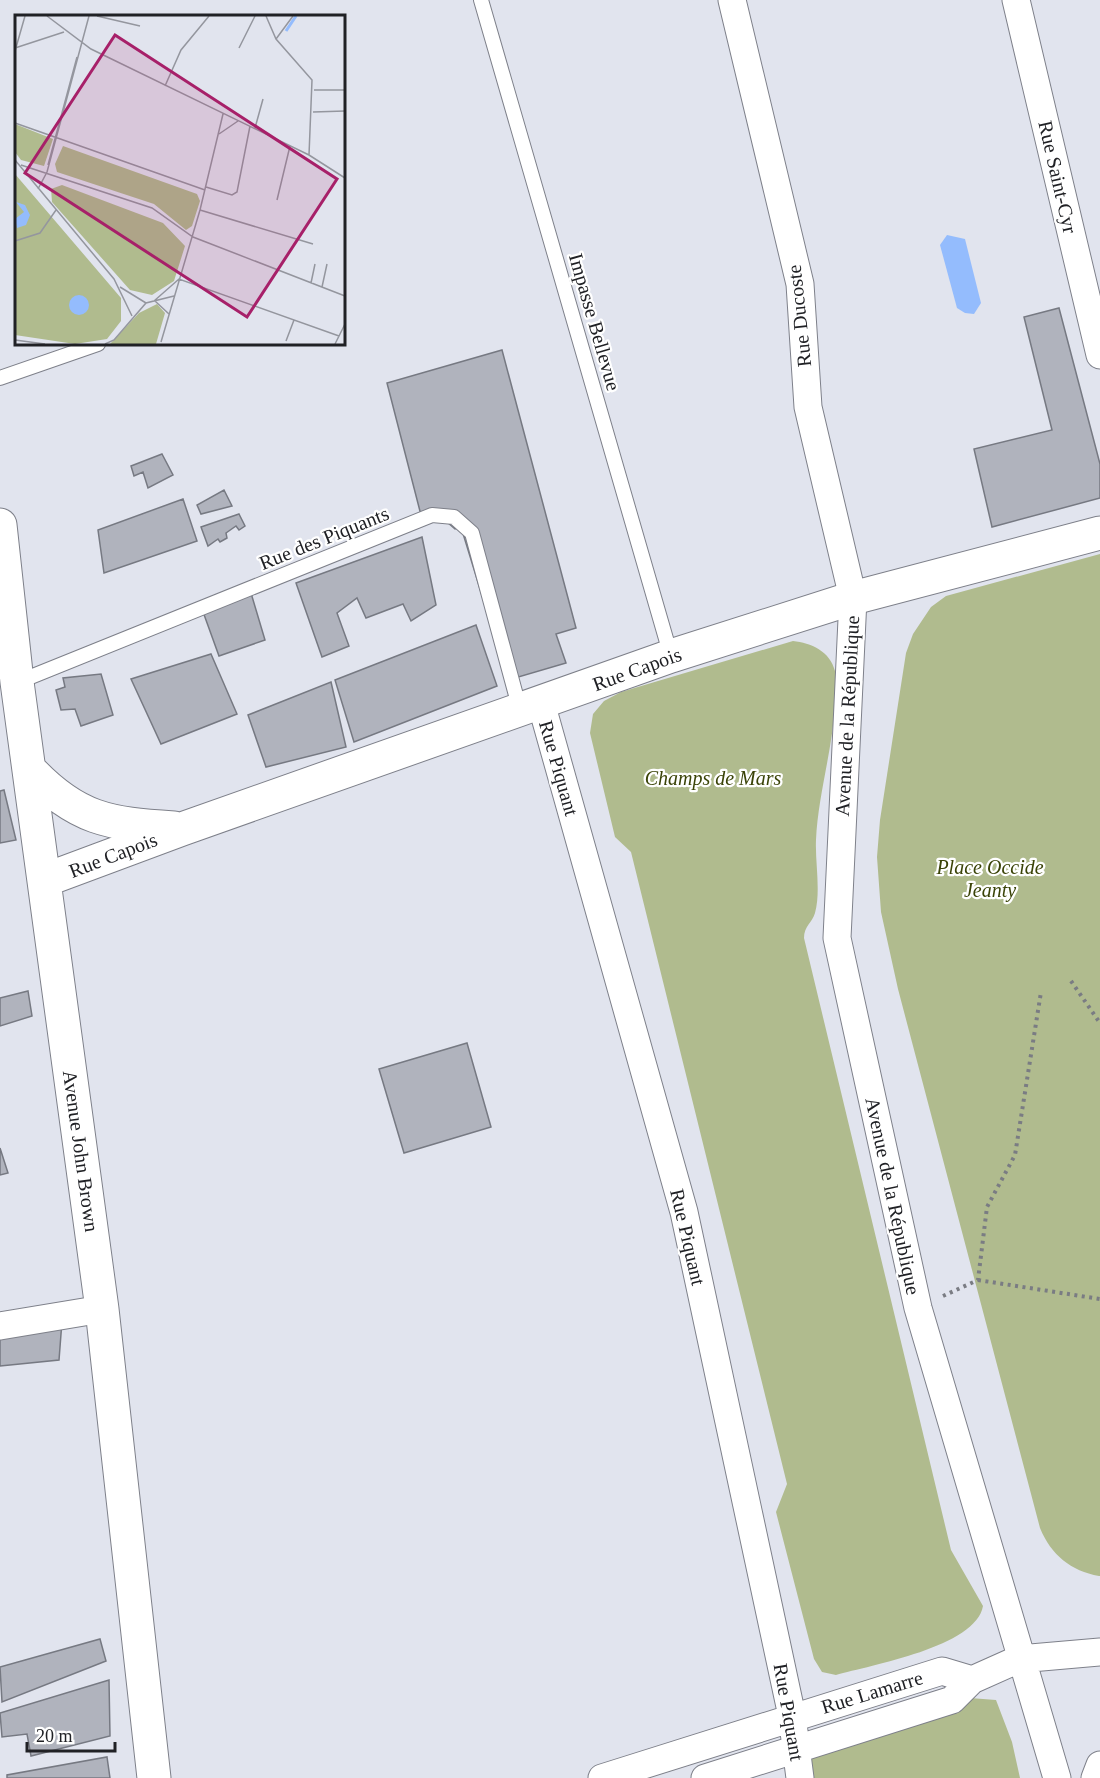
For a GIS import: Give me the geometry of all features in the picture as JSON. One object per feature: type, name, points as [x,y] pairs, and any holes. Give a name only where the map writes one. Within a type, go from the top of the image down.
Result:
[{"type":"main road","name":"Avenue John Brown","points":[[0,525],[7,651],[17,682],[30,770],[102,1309],[154,1778]]},
{"type":"main road","name":"Rue Capois","points":[[45,880],[182,829],[671,656],[852,598],[1100,533]]},
{"type":"main road","name":"Rue Capois","points":[[30,770],[60,799],[94,816],[121,823],[182,829]]},
{"type":"street","name":"Rue Ducoste","points":[[732,0],[800,284],[808,406],[852,598]]},
{"type":"street","name":"Rue Saint-Cyr","points":[[1016,0],[1100,355]]},
{"type":"street","name":"Avenue de la République","points":[[852,598],[837,938],[918,1308],[1057,1778]]},
{"type":"street","name":"Rue Piquant","points":[[531,707],[684,1212],[792,1716],[798,1748],[800,1778]]},
{"type":"street","points":[[0,1326],[102,1309]]},
{"type":"street","name":"Rue Lamarre","points":[[705,1778],[952,1700],[972,1680],[1020,1659],[1100,1652]]},
{"type":"street","name":"Rue Lamarre","points":[[602,1778],[792,1716],[942,1671],[972,1680]]},
{"type":"street","points":[[1095,1778],[1100,1765]]},
{"type":"lane","name":"Impasse Bellevue","points":[[482,0],[671,656]]},
{"type":"lane","points":[[0,378],[95,345]]},
{"type":"lane","name":"Rue des Piquants","points":[[17,682],[432,515],[454,517],[472,533],[531,707]]},
{"type":"path","points":[[1071,981],[1100,1023]]},
{"type":"path","points":[[978,1280],[987,1208],[1014,1155],[1041,992]]},
{"type":"path","points":[[918,1308],[978,1280],[1100,1299]]},
{"type":"green space","name":"Place Occide Jeanty","points":[[1100,554],[1099,1576],[1071,1566],[1063,1560],[1050,1546],[1040,1528],[898,989],[881,912],[877,857],[880,820],[906,653],[913,634],[931,607],[946,596]]},
{"type":"green space","name":"Champs de Mars","points":[[793,641],[813,646],[824,653],[835,671],[836,683],[834,720],[817,823],[817,904],[814,916],[805,930],[804,938],[951,1550],[983,1606],[976,1620],[962,1633],[943,1643],[896,1660],[836,1675],[822,1672],[814,1659],[776,1512],[787,1484],[631,852],[615,837],[590,733],[593,714],[604,701],[621,692]]},
{"type":"green space","points":[[970,1698],[996,1700],[1012,1742],[1020,1778],[814,1778],[808,1744]]},
{"type":"water","points":[[947,235],[965,239],[981,303],[974,314],[965,313],[957,308],[940,245]]},
{"type":"building","points":[[1059,308],[1100,464],[1100,498],[992,527],[974,449],[1052,430],[1024,317]]},
{"type":"building","points":[[502,350],[576,628],[556,634],[566,663],[508,680],[461,527],[455,529],[447,522],[422,519],[387,383]]},
{"type":"building","points":[[162,454],[173,475],[148,488],[143,472],[134,476],[131,466]]},
{"type":"building","points":[[224,490],[232,506],[201,514],[197,505]]},
{"type":"building","points":[[183,499],[197,541],[104,573],[98,530]]},
{"type":"building","points":[[239,514],[245,526],[239,530],[236,526],[226,533],[227,538],[220,542],[218,539],[208,546],[201,527]]},
{"type":"building","points":[[422,537],[436,605],[411,621],[403,604],[366,618],[357,598],[337,613],[349,646],[322,657],[296,583]]},
{"type":"building","points":[[251,593],[265,640],[219,656],[202,609]]},
{"type":"building","points":[[476,625],[497,686],[354,742],[335,680]]},
{"type":"building","points":[[211,654],[237,714],[161,744],[131,679]]},
{"type":"building","points":[[101,674],[113,715],[81,726],[75,709],[61,710],[56,690],[65,687],[63,678]]},
{"type":"building","points":[[331,682],[346,747],[266,767],[248,715]]},
{"type":"building","points":[[4,790],[16,840],[0,843],[0,791]]},
{"type":"building","points":[[28,991],[32,1016],[0,1026],[0,998]]},
{"type":"building","points":[[467,1043],[491,1127],[404,1153],[379,1069]]},
{"type":"building","points":[[0,1148],[8,1173],[0,1175]]},
{"type":"building","points":[[62,1321],[59,1360],[0,1366],[0,1331]]},
{"type":"building","points":[[100,1639],[106,1661],[2,1702],[0,1667]]},
{"type":"building","points":[[109,1680],[110,1736],[31,1756],[27,1734],[2,1737],[0,1713]]},
{"type":"building","points":[[107,1757],[110,1778],[7,1778],[7,1775]]}]
